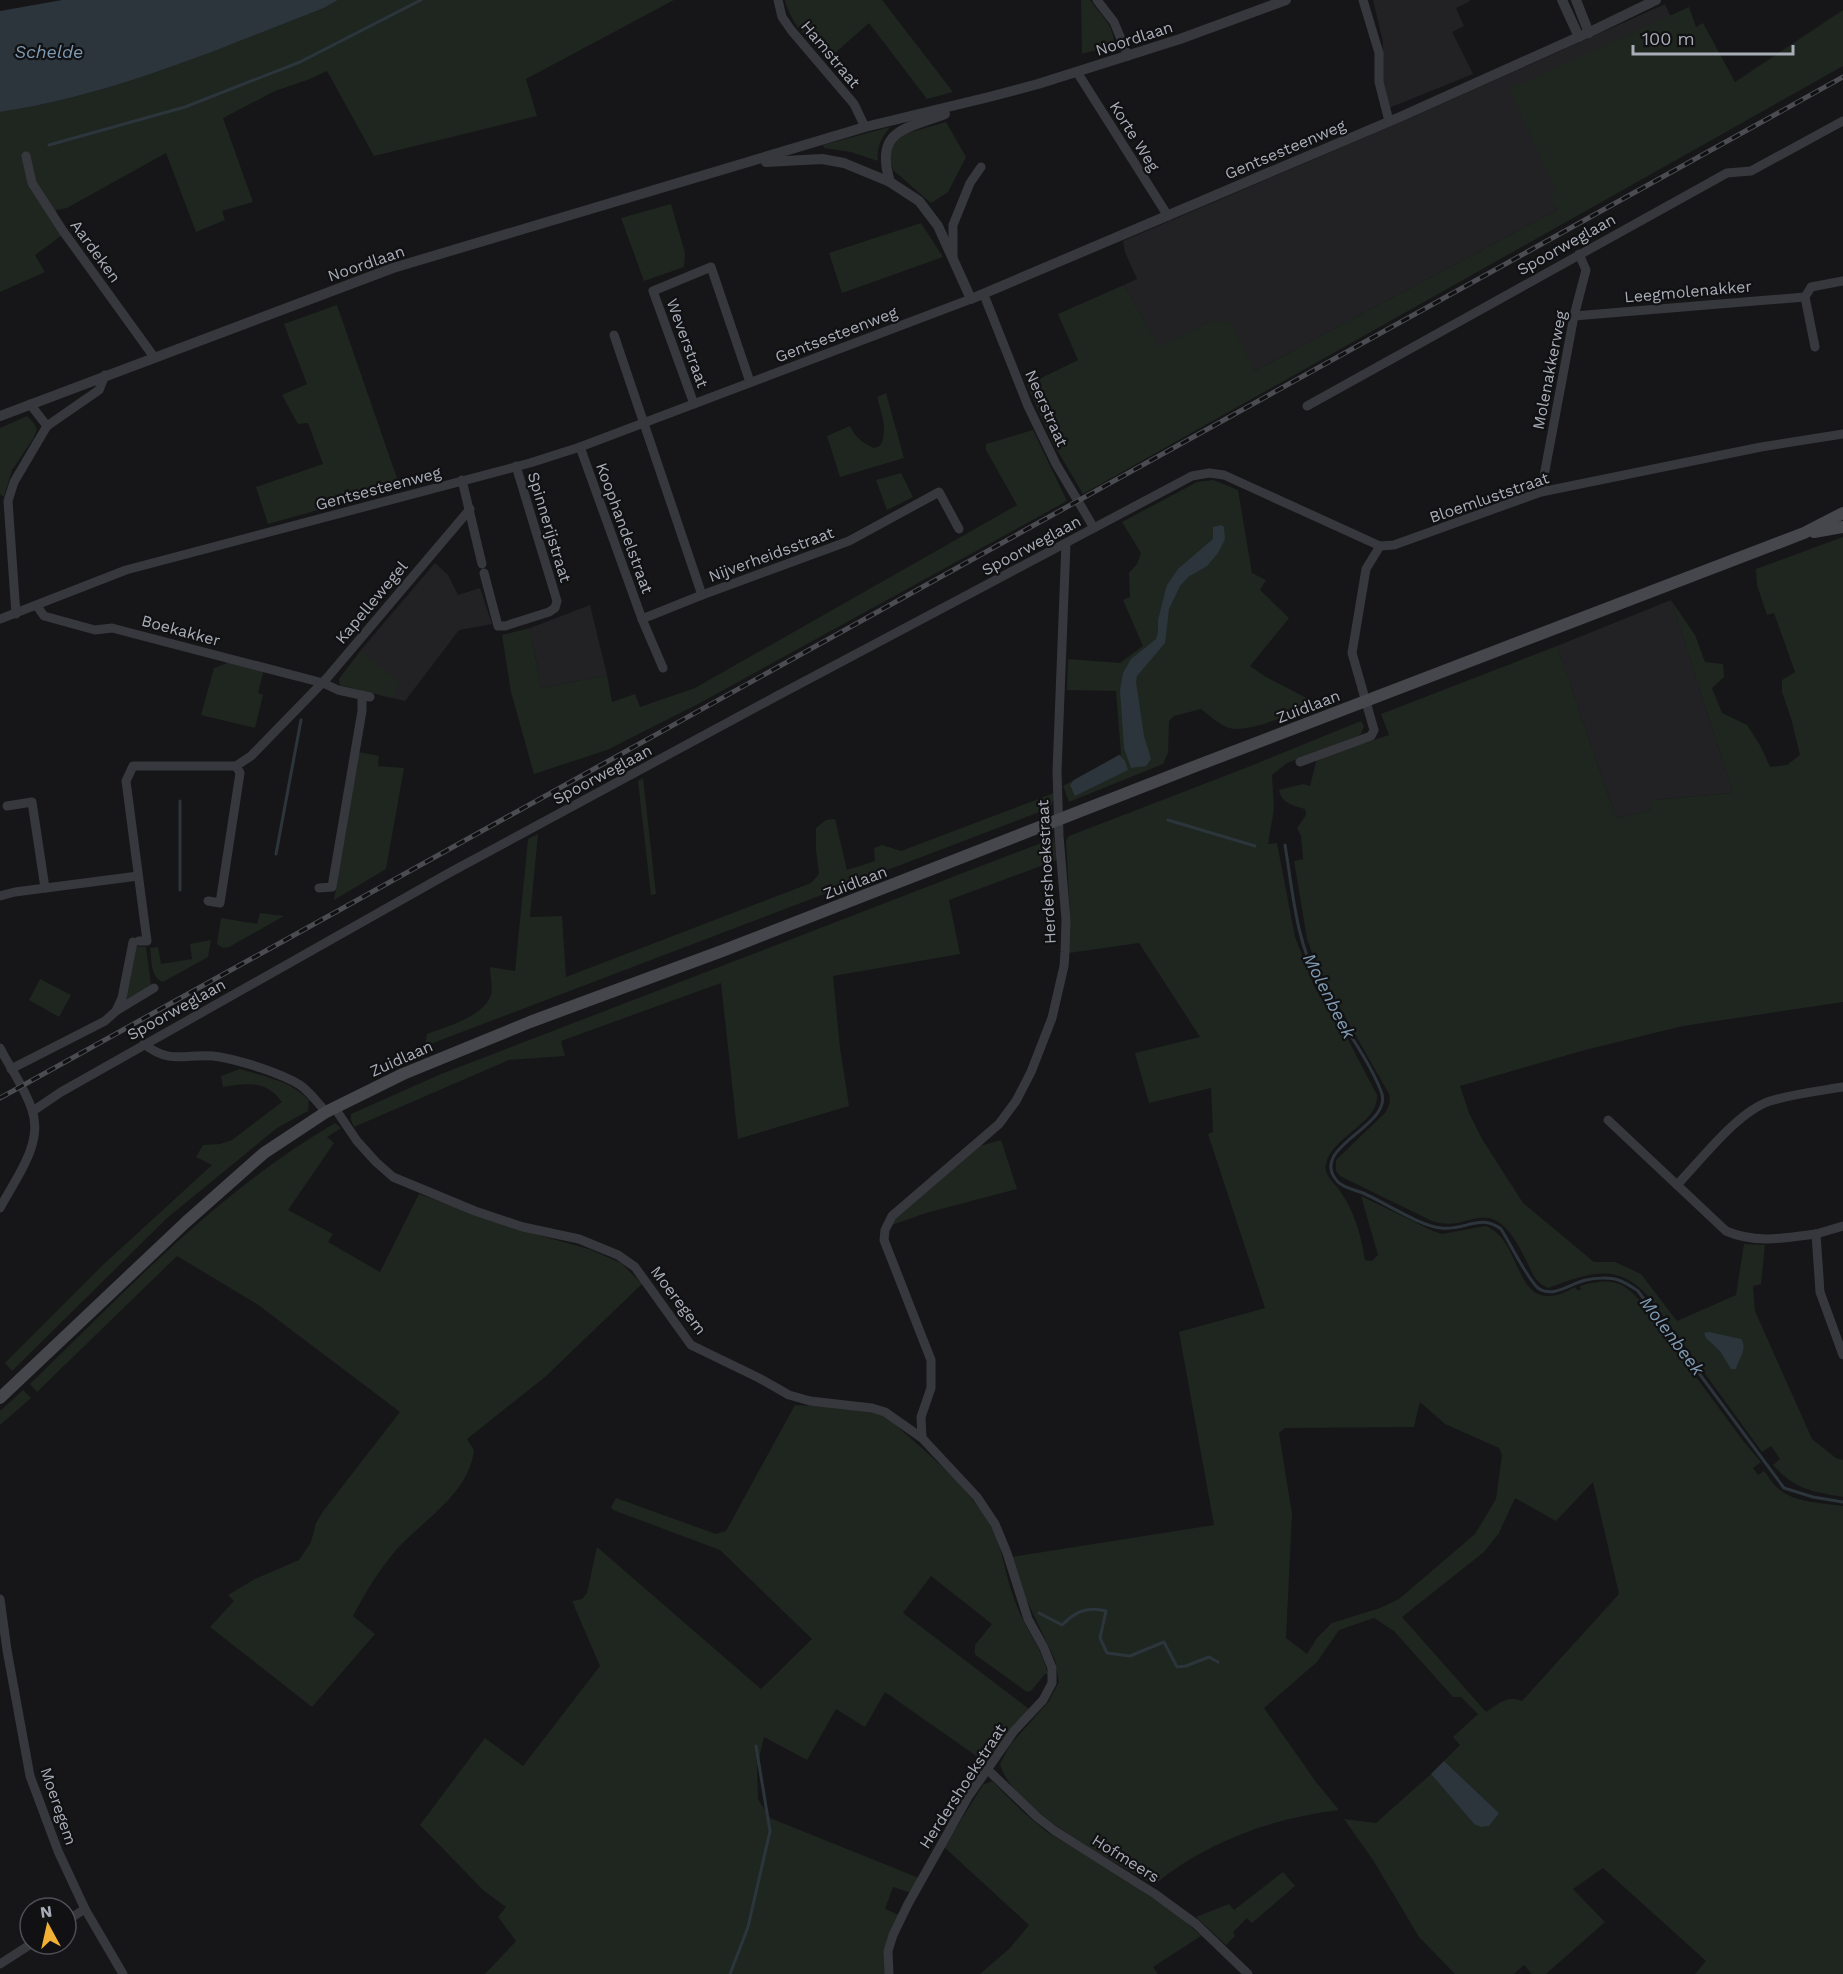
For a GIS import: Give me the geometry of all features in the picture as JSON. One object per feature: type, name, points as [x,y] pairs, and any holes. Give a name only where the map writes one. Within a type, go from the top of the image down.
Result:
[{"type":"main road","name":"Zuidlaan","points":[[0,1398],[186,1222],[264,1153],[330,1109],[403,1074],[530,1022],[722,951],[1804,533],[1843,513]]},
{"type":"main road","name":"Zuidlaan","points":[[1804,533],[1843,527]]},
{"type":"street","name":"Hamstraat","points":[[778,0],[782,17],[790,30],[854,104],[865,127]]},
{"type":"street","name":"Noordlaan","points":[[0,416],[393,268],[865,127],[989,97],[1077,72],[1286,0]]},
{"type":"street","points":[[1363,0],[1378,47],[1379,82],[1389,121]]},
{"type":"street","points":[[1562,0],[1584,35]]},
{"type":"street","points":[[1576,0],[1584,35]]},
{"type":"street","name":"Gentsesteenweg","points":[[0,619],[126,570],[516,466],[580,447],[643,424],[984,295],[1389,121],[1584,35],[1656,0]]},
{"type":"street","points":[[1101,2],[1114,22],[1128,56]]},
{"type":"street","name":"Korte Weg","points":[[1077,72],[1168,216]]},
{"type":"street","name":"Noordlaan","points":[[890,182],[885,157],[891,139],[897,133],[989,97]]},
{"type":"street","name":"Spoorweglaan","points":[[1307,406],[1727,173],[1751,171],[1843,121]]},
{"type":"street","name":"Aardeken","points":[[26,156],[32,183],[63,231],[154,357]]},
{"type":"street","name":"Noordlaan","points":[[750,162],[822,159],[844,163],[890,182],[919,201],[938,226],[970,299]]},
{"type":"street","points":[[953,257],[954,225],[970,183],[981,167]]},
{"type":"street","name":"Molenakkerweg","points":[[1541,492],[1574,316],[1586,270],[1579,254]]},
{"type":"street","name":"Weverstraat","points":[[694,404],[654,291],[711,267],[750,382]]},
{"type":"street","name":"Leegmolenakker","points":[[1574,316],[1805,297],[1811,287],[1843,281]]},
{"type":"street","name":"Neerstraat","points":[[984,295],[1028,406],[1056,464],[1094,528]]},
{"type":"street","points":[[1805,297],[1815,347]]},
{"type":"street","name":"Nijverheidsstraat","points":[[614,335],[702,595],[849,541],[939,492],[959,529]]},
{"type":"street","points":[[16,614],[8,501],[14,482],[47,426],[99,390],[105,375]]},
{"type":"street","points":[[30,404],[47,426]]},
{"type":"street","name":"Bloemluststraat","points":[[1380,546],[1404,543],[1541,492],[1761,447],[1843,434]]},
{"type":"street","name":"Koophandelstraat","points":[[580,447],[642,619],[663,668]]},
{"type":"street","name":"Spinnerijstraat","points":[[470,509],[498,626],[505,626],[555,608],[557,601],[516,466]]},
{"type":"street","name":"Spoorweglaan","points":[[33,1111],[144,1044],[449,873],[1192,476],[1209,473],[1224,475],[1380,546]]},
{"type":"street","points":[[462,480],[470,509]]},
{"type":"street","name":"Kapellewegel","points":[[236,766],[251,756],[323,682],[470,509]]},
{"type":"street","name":"Herdershoekstraat","points":[[889,1974],[888,1951],[893,1935],[949,1829],[968,1797],[1014,1731],[1050,1689],[1052,1668],[1028,1619],[995,1524],[977,1497],[922,1438],[921,1417],[931,1388],[931,1360],[884,1240],[885,1230],[892,1216],[999,1124],[1017,1101],[1047,1036],[1057,998],[1065,952],[1065,909],[1058,821],[1058,707],[1066,543]]},
{"type":"street","points":[[1300,762],[1371,736],[1374,730],[1367,702],[1354,668],[1352,653],[1366,569],[1380,546]]},
{"type":"street","name":"Koophandelstraat","points":[[642,619],[702,595]]},
{"type":"street","name":"Boekakker","points":[[37,606],[44,616],[95,630],[112,628],[323,682]]},
{"type":"street","points":[[319,888],[332,886],[366,696],[338,690],[323,682]]},
{"type":"street","points":[[116,1011],[122,998],[136,942],[147,941],[126,781],[133,766],[236,766],[240,773],[220,903],[208,901]]},
{"type":"street","points":[[8,806],[32,802],[45,888]]},
{"type":"street","points":[[0,896],[138,876]]},
{"type":"street","points":[[11,1069],[105,1021],[116,1011],[154,988]]},
{"type":"street","name":"Moeregem","points":[[144,1044],[153,1051],[171,1058],[197,1055],[220,1057],[274,1073],[301,1085],[330,1109],[376,1162],[393,1177],[475,1211],[523,1227],[579,1239],[618,1254],[635,1267],[691,1346],[789,1395],[810,1401],[872,1407],[885,1412],[922,1438]]},
{"type":"street","points":[[0,1048],[33,1111],[35,1133],[31,1149],[0,1208]]},
{"type":"street","points":[[1677,1185],[1749,1112],[1769,1101],[1843,1087]]},
{"type":"street","points":[[1608,1120],[1726,1231],[1740,1237],[1759,1240],[1816,1234],[1843,1226]]},
{"type":"street","points":[[1816,1234],[1820,1292],[1843,1355]]},
{"type":"street","name":"Moeregem","points":[[0,1599],[30,1776],[58,1851],[85,1909],[123,1974]]},
{"type":"street","name":"Hofmeers","points":[[988,1770],[1055,1832],[1155,1894],[1196,1924],[1248,1974]]},
{"type":"street","points":[[78,1913],[85,1909]]},
{"type":"street","points":[[0,1964],[18,1952]]},
{"type":"shaded area","points":[[338,0],[674,0],[526,79],[537,116],[374,156],[327,71],[275,91],[223,118],[253,202],[222,211],[225,220],[196,232],[166,153],[67,208],[56,210],[61,236],[35,255],[45,272],[0,292],[0,112],[83,94],[165,69],[324,8]]},
{"type":"shaded area","points":[[785,0],[882,0],[953,92],[927,99],[869,23],[827,60],[796,25]]},
{"type":"shaded area","points":[[1081,0],[1090,0],[1106,21],[1114,38],[1114,45],[1082,54]]},
{"type":"shaded area","points":[[1373,0],[1470,0],[1456,8],[1464,26],[1452,32],[1473,74],[1389,108],[1383,85],[1383,42]]},
{"type":"shaded area","points":[[1665,4],[1708,101],[1645,150],[1550,197],[1557,210],[1255,371],[1225,323],[1209,322],[1159,348],[1124,285],[1137,279],[1125,252],[1123,241],[1415,116]]},
{"type":"shaded area","points":[[1689,7],[1696,27],[1703,23],[1735,82],[1843,10],[1843,66],[1083,494],[1053,443],[1027,385],[1078,360],[1058,314],[1124,285],[1159,347],[1209,322],[1230,322],[1255,371],[1557,210],[1549,197],[1557,192],[1509,89]]},
{"type":"shaded area","points":[[946,122],[966,157],[948,192],[931,203],[893,170],[890,158],[892,146],[901,135]]},
{"type":"shaded area","points":[[890,127],[880,143],[878,161],[851,152],[824,148],[823,145]]},
{"type":"shaded area","points":[[671,204],[685,253],[684,267],[644,281],[621,218]]},
{"type":"shaded area","points":[[921,223],[943,257],[842,293],[829,253]]},
{"type":"shaded area","points":[[337,305],[400,487],[268,524],[256,487],[323,464],[308,423],[298,424],[282,395],[307,384],[284,324]]},
{"type":"shaded area","points":[[886,393],[904,458],[840,477],[827,436],[850,426],[862,442],[874,448],[880,446],[884,428],[877,397]]},
{"type":"shaded area","points":[[27,416],[37,429],[12,470],[4,497],[0,494],[0,428]]},
{"type":"shaded area","points":[[1033,430],[1067,501],[698,704],[607,750],[534,774],[511,692],[502,635],[530,628],[541,688],[607,675],[612,702],[635,694],[640,707],[695,688],[1017,505],[986,450],[986,444]]},
{"type":"shaded area","points":[[901,473],[913,497],[887,510],[876,480]]},
{"type":"shaded area","points":[[1213,480],[1238,490],[1252,573],[1266,580],[1260,590],[1289,618],[1250,666],[1316,703],[1249,728],[1229,728],[1214,720],[1201,709],[1174,716],[1169,721],[1168,753],[1163,764],[1069,802],[1063,786],[1121,754],[1116,691],[1067,690],[1068,659],[1120,663],[1143,646],[1123,600],[1130,597],[1129,573],[1137,564],[1141,553],[1122,522],[1197,482]]},
{"type":"shaded area","points":[[1843,537],[1843,1002],[1683,1026],[1585,1050],[1460,1086],[1469,1113],[1482,1139],[1523,1203],[1594,1262],[1615,1262],[1641,1274],[1677,1321],[1736,1295],[1744,1244],[1765,1245],[1761,1284],[1753,1286],[1755,1311],[1812,1439],[1836,1458],[1843,1460],[1843,1497],[1797,1485],[1773,1465],[1780,1459],[1771,1446],[1762,1452],[1652,1301],[1640,1288],[1628,1280],[1616,1275],[1591,1275],[1548,1288],[1535,1278],[1514,1238],[1498,1222],[1489,1218],[1450,1224],[1432,1221],[1340,1176],[1336,1171],[1336,1160],[1386,1112],[1390,1102],[1389,1094],[1319,971],[1307,939],[1294,861],[1303,859],[1301,836],[1297,828],[1306,815],[1305,809],[1285,801],[1279,790],[1303,784],[1310,786],[1317,758],[1389,735],[1381,714],[1557,646],[1616,818],[1652,810],[1652,800],[1733,793],[1671,600],[1695,635],[1705,662],[1723,664],[1724,677],[1712,688],[1722,713],[1747,725],[1770,767],[1787,765],[1800,755],[1782,692],[1782,680],[1795,672],[1774,613],[1767,615],[1757,585],[1756,569]]},
{"type":"shaded area","points":[[435,563],[448,575],[458,595],[480,588],[492,624],[459,630],[405,701],[340,685],[339,679],[361,650]]},
{"type":"shaded area","points":[[1671,600],[1733,793],[1652,800],[1653,810],[1616,818],[1557,646]]},
{"type":"shaded area","points":[[590,605],[607,675],[541,688],[530,628]]},
{"type":"shaded area","points":[[361,651],[400,683],[391,698],[340,685],[339,679]]},
{"type":"shaded area","points":[[230,662],[264,669],[258,693],[263,695],[255,728],[201,715],[214,668]]},
{"type":"shaded area","points":[[1361,721],[1364,727],[1360,735],[1287,763],[1272,775],[1274,809],[1268,844],[1277,843],[1295,937],[1315,988],[1336,1024],[1344,1032],[1377,1095],[1376,1105],[1371,1114],[1337,1145],[1326,1164],[1326,1172],[1345,1199],[1353,1216],[1365,1260],[1372,1261],[1378,1255],[1361,1196],[1442,1234],[1486,1226],[1499,1235],[1530,1288],[1540,1295],[1555,1295],[1575,1287],[1581,1290],[1580,1286],[1598,1282],[1620,1284],[1640,1301],[1761,1462],[1753,1468],[1758,1475],[1764,1471],[1777,1487],[1793,1497],[1810,1502],[1843,1506],[1843,1974],[1695,1974],[1706,1961],[1603,1868],[1573,1889],[1605,1922],[1546,1974],[1532,1974],[1524,1965],[1514,1974],[1455,1974],[1419,1937],[1373,1860],[1344,1819],[1376,1823],[1431,1774],[1474,1824],[1499,1813],[1444,1761],[1460,1745],[1453,1737],[1478,1714],[1461,1697],[1453,1697],[1394,1631],[1374,1618],[1339,1630],[1317,1662],[1264,1708],[1316,1782],[1339,1810],[1289,1819],[1241,1834],[1195,1856],[1154,1885],[1090,1848],[1043,1816],[1009,1782],[1000,1764],[1010,1745],[1049,1701],[1059,1682],[1055,1660],[1026,1599],[1012,1557],[1214,1525],[1179,1332],[1265,1308],[1208,1134],[1213,1132],[1211,1088],[1149,1103],[1135,1053],[1200,1037],[1139,943],[1069,953],[1070,916],[1066,840],[1069,836]],"holes":[[[1420,1402],[1445,1424],[1499,1448],[1502,1455],[1496,1499],[1475,1534],[1399,1599],[1380,1608],[1332,1623],[1317,1638],[1307,1654],[1286,1638],[1292,1514],[1279,1433],[1285,1428],[1414,1427]],[[1593,1482],[1619,1594],[1522,1701],[1507,1700],[1486,1712],[1402,1617],[1484,1552],[1499,1533],[1515,1498],[1556,1521]]]},
{"type":"shaded area","points":[[359,752],[379,756],[378,766],[404,768],[386,869],[334,900]]},
{"type":"shaded area","points":[[643,778],[656,894],[651,895],[638,781]]},
{"type":"shaded area","points":[[1054,793],[1050,808],[425,1046],[427,1034],[463,1020],[487,1003],[492,992],[490,967],[515,971],[528,839],[538,834],[530,917],[562,916],[566,977],[811,883],[819,874],[816,828],[826,820],[835,819],[847,870],[875,861],[874,848],[882,845],[901,851]]},
{"type":"shaded area","points":[[1054,838],[1057,860],[949,900],[960,954],[833,976],[840,1048],[849,1106],[738,1139],[721,983],[561,1041],[565,1056],[509,1060],[354,1127],[351,1120],[351,1114],[441,1074]]},
{"type":"shaded area","points":[[260,913],[284,916],[229,947],[223,948],[217,944],[221,918],[257,924]]},
{"type":"shaded area","points":[[211,940],[208,957],[163,982],[156,977],[152,968],[150,948],[158,947],[161,964],[192,959],[190,944]]},
{"type":"shaded area","points":[[134,946],[146,947],[151,985],[123,1004]]},
{"type":"shaded area","points":[[40,979],[71,995],[59,1017],[29,1000]]},
{"type":"shaded area","points":[[240,1069],[277,1080],[294,1088],[309,1100],[308,1111],[277,1128],[167,1218],[12,1371],[5,1363],[106,1262],[212,1165],[196,1157],[203,1145],[220,1144],[232,1140],[282,1102],[270,1090],[256,1085],[223,1087],[221,1076]]},
{"type":"shaded area","points":[[335,1123],[341,1128],[327,1137],[334,1143],[288,1210],[333,1234],[328,1242],[380,1272],[419,1194],[516,1229],[589,1249],[621,1263],[642,1284],[545,1377],[467,1439],[474,1450],[464,1480],[443,1505],[396,1550],[373,1582],[353,1616],[375,1634],[312,1707],[210,1627],[234,1601],[228,1595],[255,1579],[299,1560],[311,1542],[316,1523],[324,1510],[400,1412],[257,1304],[177,1256],[37,1392],[30,1384],[138,1278],[212,1211],[251,1179]]},
{"type":"shaded area","points":[[1001,1140],[1017,1189],[926,1213],[892,1225],[895,1219],[980,1146]]},
{"type":"shaded area","points":[[23,1390],[31,1398],[0,1425],[0,1411]]},
{"type":"shaded area","points":[[795,1405],[851,1408],[882,1415],[930,1455],[966,1491],[993,1530],[1016,1604],[1042,1656],[1048,1674],[1045,1674],[1031,1691],[1027,1692],[977,1656],[975,1645],[992,1624],[931,1576],[903,1613],[1029,1709],[985,1762],[885,1692],[865,1727],[836,1709],[807,1760],[764,1737],[757,1768],[758,1799],[770,1818],[919,1878],[911,1893],[893,1887],[885,1909],[899,1915],[888,1943],[885,1974],[485,1974],[516,1941],[498,1917],[506,1907],[484,1891],[420,1825],[485,1738],[523,1766],[600,1666],[572,1601],[582,1599],[587,1593],[597,1547],[761,1689],[812,1639],[720,1550],[613,1510],[611,1507],[616,1498],[716,1534],[726,1531]]},
{"type":"shaded area","points":[[992,1781],[1047,1832],[1130,1882],[1183,1919],[1201,1936],[1153,1967],[1158,1974],[980,1974],[1010,1948],[1029,1925],[944,1847],[983,1785]]},
{"type":"shaded area","points":[[1283,1872],[1295,1886],[1252,1923],[1247,1918],[1233,1932],[1235,1936],[1226,1945],[1196,1917],[1229,1904],[1234,1910]]},
{"type":"water","name":"Schelde","points":[[62,0],[338,0],[324,8],[165,69],[83,94],[0,112],[0,11]]},
{"type":"water","points":[[1221,525],[1224,527],[1225,539],[1218,553],[1207,566],[1188,577],[1180,586],[1169,609],[1165,643],[1137,676],[1144,736],[1151,759],[1146,766],[1131,768],[1124,748],[1120,690],[1123,673],[1131,659],[1156,639],[1158,620],[1167,585],[1178,569],[1213,539],[1213,527]]},
{"type":"water","points":[[1119,755],[1125,761],[1128,770],[1075,796],[1070,785],[1074,780]]},
{"type":"water","points":[[1704,1333],[1741,1339],[1744,1346],[1736,1369],[1731,1369],[1720,1351],[1706,1338]]},
{"type":"water","points":[[1444,1761],[1499,1813],[1489,1826],[1481,1827],[1474,1824],[1431,1774]]},
{"type":"waterway","points":[[49,145],[185,107],[300,62],[421,0]]},
{"type":"waterway","points":[[276,854],[301,720]]},
{"type":"waterway","points":[[180,801],[180,890]]},
{"type":"waterway","name":"Molenbeek","points":[[1168,820],[1255,846]]},
{"type":"waterway","name":"Molenbeek","points":[[1285,845],[1296,917],[1312,969],[1327,998],[1368,1064],[1381,1091],[1382,1104],[1376,1115],[1341,1147],[1333,1158],[1331,1169],[1338,1182],[1432,1226],[1450,1228],[1479,1222],[1493,1224],[1501,1229],[1534,1284],[1544,1291],[1556,1291],[1598,1278],[1614,1279],[1631,1286],[1638,1291],[1784,1488],[1813,1497],[1843,1502]]},
{"type":"waterway","points":[[1039,1613],[1062,1625],[1082,1611],[1093,1609],[1106,1611],[1100,1638],[1107,1653],[1130,1656],[1164,1642],[1177,1667],[1209,1657],[1218,1662]]},
{"type":"waterway","points":[[730,1974],[748,1927],[770,1831],[756,1746]]},
{"type":"railway","points":[[0,1098],[1843,77]]}]
